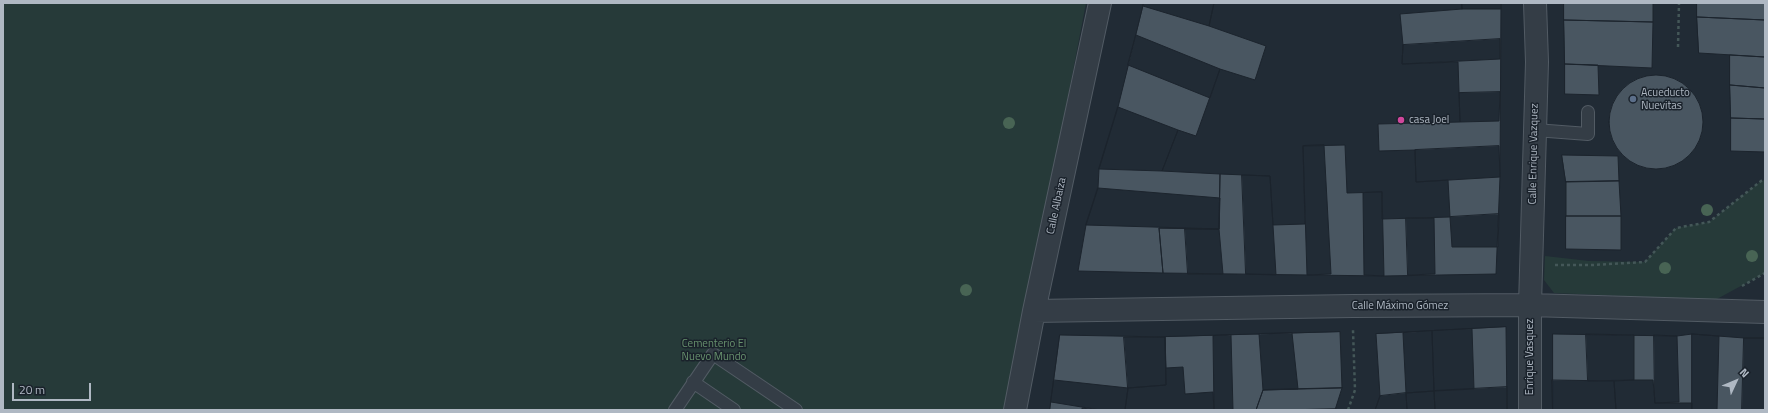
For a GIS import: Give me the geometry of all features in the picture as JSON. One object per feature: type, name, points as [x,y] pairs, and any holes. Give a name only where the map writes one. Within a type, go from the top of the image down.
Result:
[{"type":"street","name":"Calle Albaiza","points":[[1015,410],[1034,311],[1100,3]]},
{"type":"street","name":"Calle Enrique Vazquez","points":[[1530,305],[1535,130],[1535,3]]},
{"type":"street","name":"Calle Máximo Gómez","points":[[1034,311],[1530,305],[1765,312]]},
{"type":"street","name":"Enrique Vasquez","points":[[1530,305],[1530,410]]},
{"type":"lane","points":[[1535,130],[1588,134],[1588,112]]},
{"type":"lane","points":[[674,410],[713,354],[796,410]]},
{"type":"lane","points":[[693,382],[734,410]]},
{"type":"path","points":[[1678,47],[1679,3]]},
{"type":"path","points":[[1531,263],[1592,265],[1645,262],[1676,228],[1709,222],[1761,181],[1765,180]]},
{"type":"path","points":[[1740,287],[1765,273]]},
{"type":"path","points":[[1348,410],[1355,390],[1353,306]]},
{"type":"green space","name":"Cementerio El Nuevo Mundo","points":[[3,3],[1086,3],[1008,410],[3,410]]},
{"type":"green space","points":[[1765,180],[1765,273],[1715,300],[1554,293],[1544,280],[1545,256],[1589,261],[1645,262],[1676,228],[1709,222],[1761,181]]},
{"type":"building","points":[[1144,3],[1214,3],[1209,26],[1143,6]]},
{"type":"building","points":[[1144,3],[1214,3],[1209,26],[1266,46],[1255,80],[1220,69],[1196,136],[1178,130],[1162,171],[1220,174],[1219,229],[1159,228],[1163,273],[1078,271],[1086,225],[1098,188],[1099,169],[1118,107]]},
{"type":"building","points":[[1462,3],[1501,3],[1500,177],[1496,274],[1384,276],[1163,273],[1159,228],[1219,229],[1220,174],[1270,176],[1273,225],[1305,224],[1303,146],[1345,145],[1347,193],[1382,192],[1382,219],[1450,217],[1448,180],[1416,182],[1415,150],[1379,151],[1378,124],[1460,122],[1458,62],[1402,64],[1403,45],[1400,14],[1462,9]]},
{"type":"building","points":[[1462,3],[1501,3],[1501,9],[1462,9]]},
{"type":"building","points":[[1564,3],[1653,3],[1653,22],[1564,20]]},
{"type":"building","points":[[1697,3],[1765,3],[1765,20],[1697,17]]},
{"type":"building","points":[[1697,17],[1765,20],[1765,57],[1699,53]]},
{"type":"building","points":[[1564,20],[1653,22],[1652,68],[1565,64]]},
{"type":"building","points":[[1136,35],[1220,69],[1210,98],[1128,65]]},
{"type":"building","points":[[1500,39],[1500,59],[1402,64],[1403,45]]},
{"type":"building","points":[[1730,55],[1765,57],[1765,88],[1730,85]]},
{"type":"building","points":[[1565,64],[1598,65],[1599,95],[1565,94]]},
{"type":"building","points":[[1656,75],[1674,79],[1689,89],[1699,104],[1703,122],[1699,140],[1689,155],[1674,165],[1656,169],[1638,165],[1623,155],[1613,140],[1609,122],[1613,104],[1623,89],[1638,79]]},
{"type":"building","points":[[1730,85],[1765,88],[1765,119],[1731,118]]},
{"type":"building","points":[[1500,92],[1499,121],[1460,122],[1459,93]]},
{"type":"building","points":[[1118,107],[1178,130],[1162,171],[1099,169]]},
{"type":"building","points":[[1731,118],[1765,119],[1765,152],[1731,151]]},
{"type":"building","points":[[1324,145],[1331,274],[1307,275],[1303,146]]},
{"type":"building","points":[[1499,146],[1500,177],[1416,182],[1415,150]]},
{"type":"building","points":[[1562,155],[1618,156],[1619,181],[1566,182]]},
{"type":"building","points":[[1242,175],[1270,176],[1276,275],[1246,274]]},
{"type":"building","points":[[1619,181],[1621,216],[1566,216],[1566,182]]},
{"type":"building","points":[[1098,188],[1220,198],[1219,229],[1086,225]]},
{"type":"building","points":[[1382,192],[1384,276],[1364,275],[1363,193]]},
{"type":"building","points":[[1499,214],[1498,247],[1452,247],[1450,217]]},
{"type":"building","points":[[1566,216],[1621,216],[1621,250],[1566,249]]},
{"type":"building","points":[[1406,218],[1434,218],[1435,274],[1408,275]]},
{"type":"building","points":[[1185,229],[1219,229],[1223,274],[1188,274]]},
{"type":"building","points":[[1506,327],[1507,410],[1435,410],[1434,391],[1406,393],[1407,410],[1375,410],[1380,396],[1376,334]]},
{"type":"building","points":[[1472,329],[1474,389],[1434,391],[1432,331]]},
{"type":"building","points":[[1432,331],[1434,391],[1406,393],[1403,333]]},
{"type":"building","points":[[1340,332],[1342,388],[1263,390],[1256,410],[1214,410],[1213,392],[1185,394],[1183,367],[1166,368],[1165,337]]},
{"type":"building","points":[[1292,333],[1298,389],[1263,390],[1259,334]]},
{"type":"building","points":[[1553,334],[1677,336],[1692,334],[1765,338],[1765,410],[1692,410],[1692,403],[1655,403],[1653,380],[1634,380],[1614,381],[1616,410],[1553,410]]},
{"type":"building","points":[[1586,334],[1634,335],[1634,380],[1588,381]]},
{"type":"building","points":[[1692,334],[1719,336],[1717,410],[1692,410]]},
{"type":"building","points":[[1060,335],[1165,337],[1166,385],[1128,388],[1125,410],[1096,410],[1082,408],[1082,410],[1050,410]]},
{"type":"building","points":[[1231,335],[1233,410],[1214,410],[1213,336]]},
{"type":"building","points":[[1654,335],[1677,336],[1679,402],[1655,403]]},
{"type":"building","points":[[1124,337],[1165,337],[1166,385],[1128,388]]},
{"type":"building","points":[[1744,338],[1765,338],[1765,410],[1742,410]]},
{"type":"building","points":[[1054,380],[1128,388],[1125,410],[1100,410],[1051,402]]},
{"type":"building","points":[[1552,380],[1614,381],[1616,410],[1553,410]]},
{"type":"building","points":[[1507,387],[1507,410],[1435,410],[1434,391]]},
{"type":"building","points":[[1342,388],[1335,410],[1256,410],[1263,390]]},
{"type":"building","points":[[1406,393],[1407,410],[1375,410],[1380,396]]},
{"type":"building","points":[[1336,409],[1335,410],[1286,410]]},
{"type":"place","name":"Acueducto Nuevitas","points":[[1633,99]]},
{"type":"place","name":"casa Joel","points":[[1401,120]]}]
